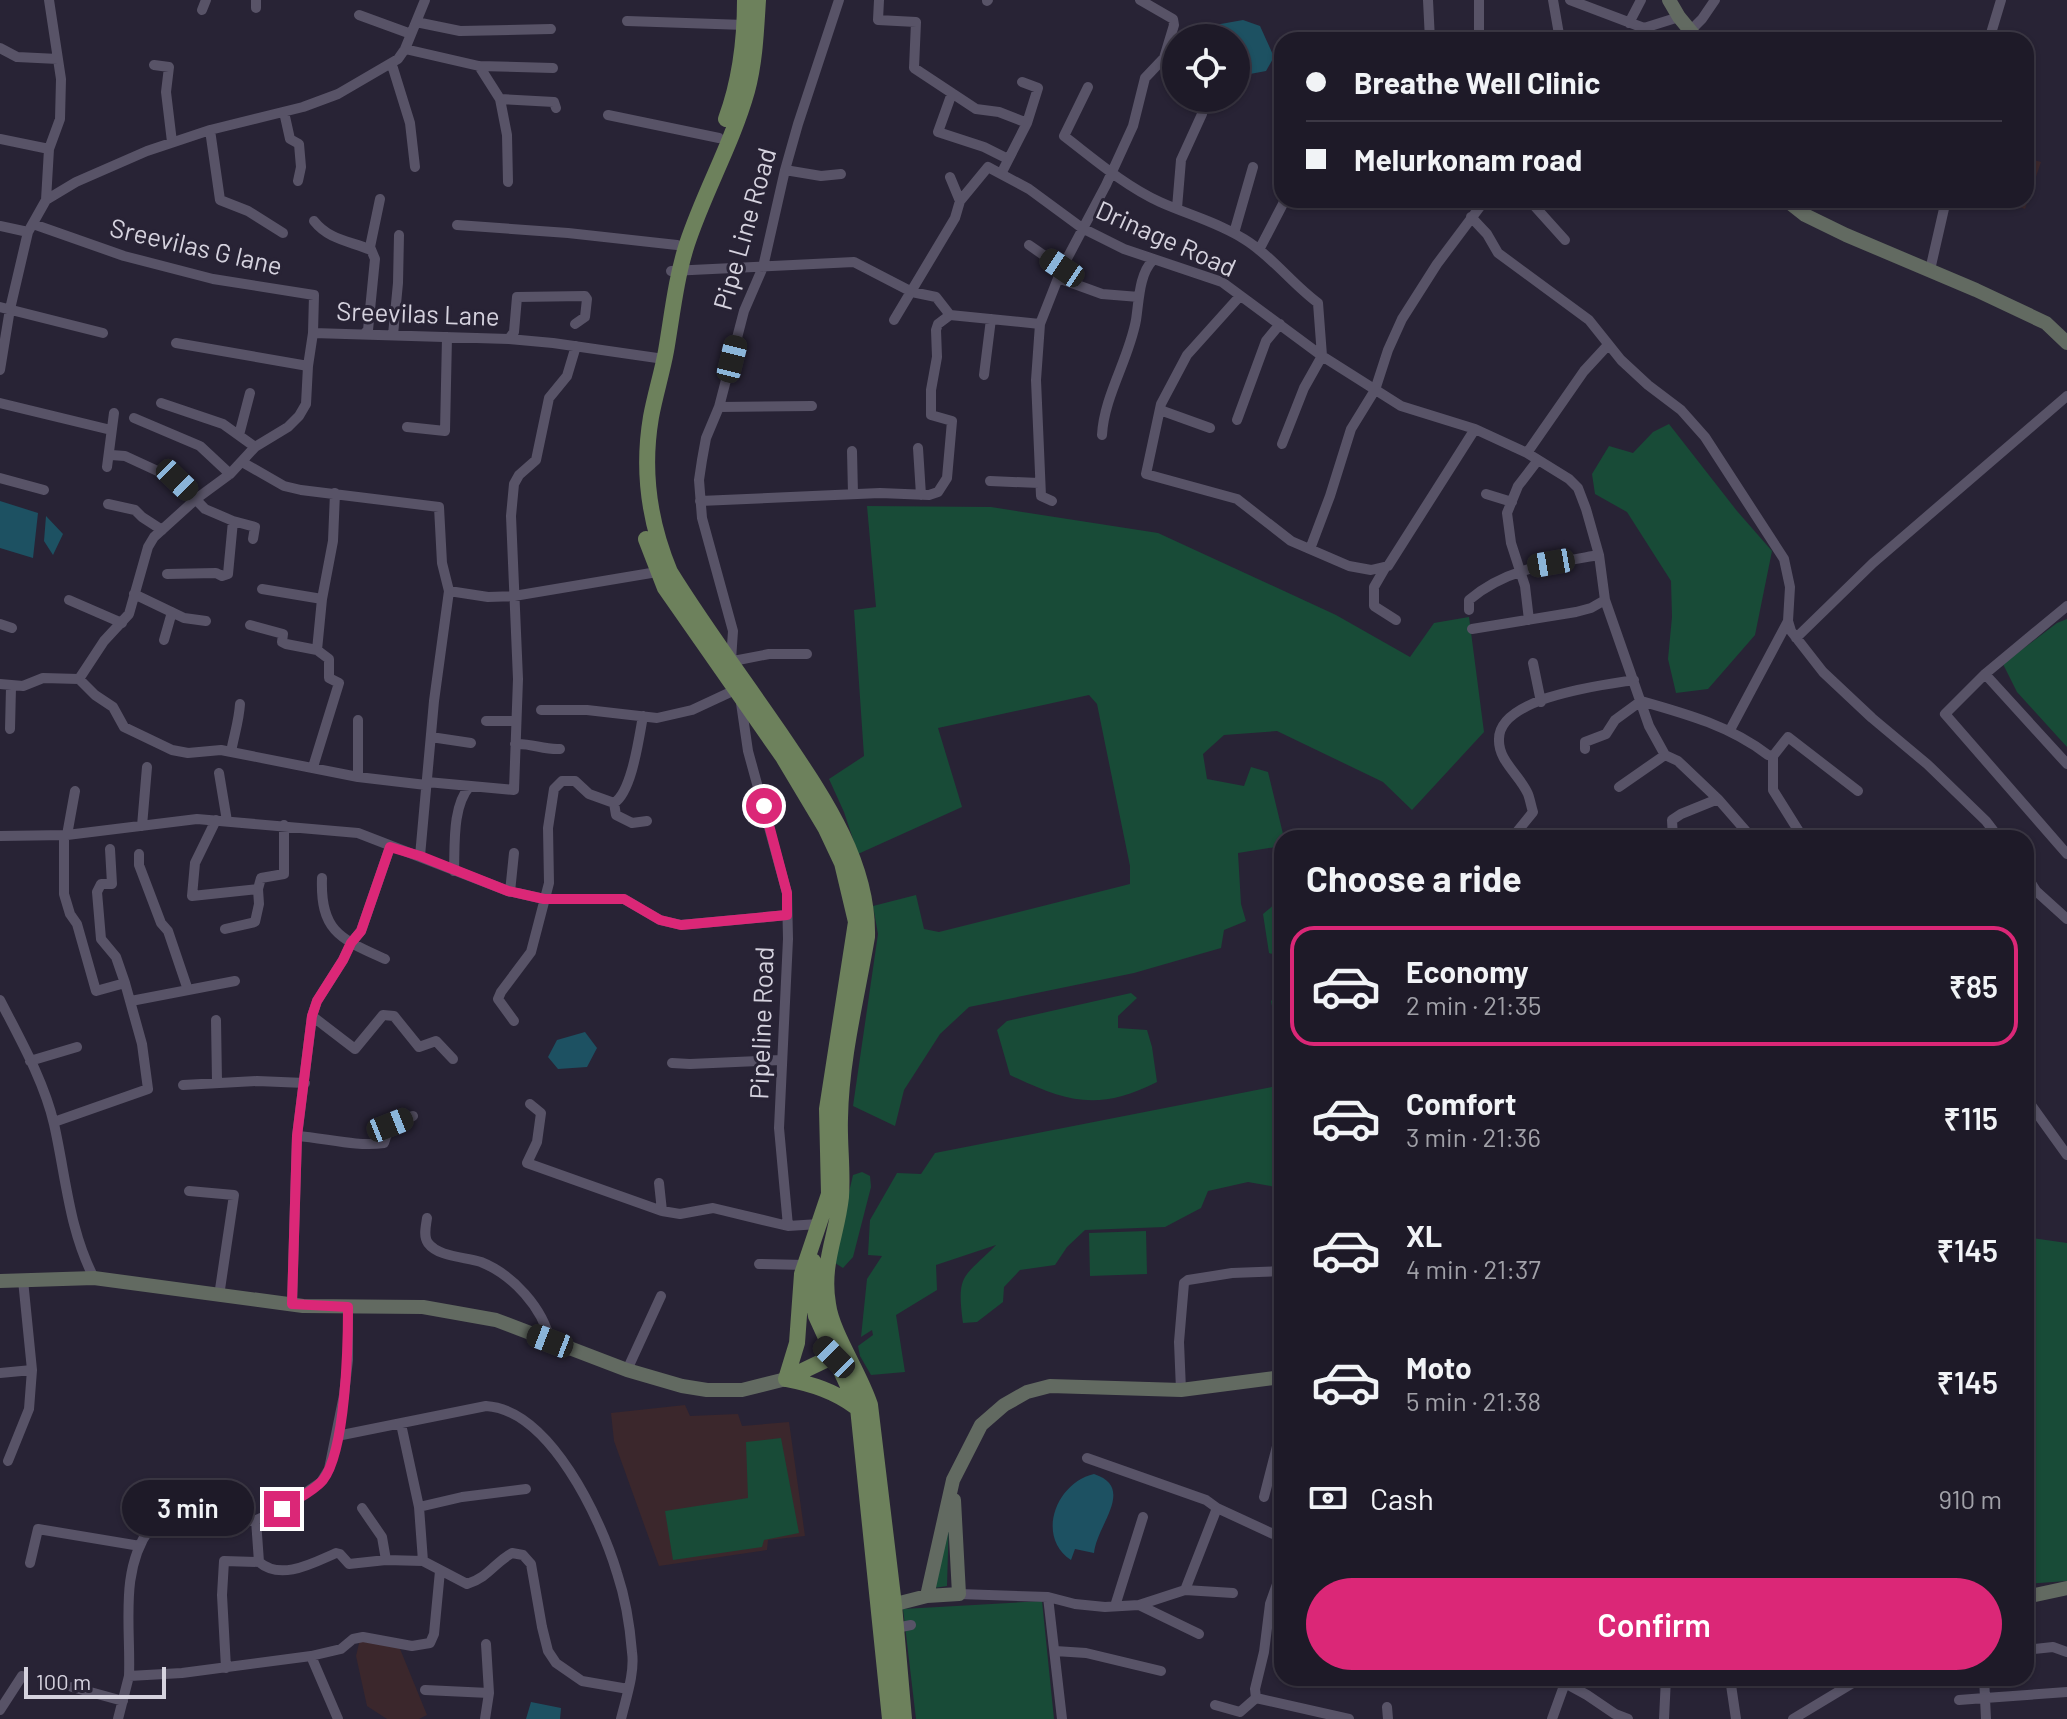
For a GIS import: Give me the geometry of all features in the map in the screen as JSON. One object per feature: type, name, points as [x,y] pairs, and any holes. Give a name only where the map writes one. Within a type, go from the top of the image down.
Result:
[{"type":"main road","points":[[745,0],[738,75],[719,138],[677,245],[651,419],[647,476],[663,571],[699,616],[743,695],[826,829],[842,863],[856,922],[827,1109],[829,1194],[800,1286],[794,1356],[786,1379]]},
{"type":"main road","points":[[675,271],[747,91],[754,62],[758,0]]},
{"type":"main road","points":[[743,695],[832,815],[855,868],[867,917],[867,937],[842,1088],[841,1202],[827,1257],[825,1281],[828,1309],[858,1408],[887,1606],[904,1627],[904,1719]]},
{"type":"main road","points":[[819,1224],[811,1273],[816,1316],[870,1405],[887,1606],[890,1719]]},
{"type":"main road","points":[[799,1322],[840,1353]]},
{"type":"main road","points":[[786,1379],[840,1353]]},
{"type":"main road","points":[[786,1379],[817,1385],[858,1408]]},
{"type":"street","points":[[0,370],[5,308],[30,228],[46,200],[49,149],[60,119],[61,79],[49,0]]},
{"type":"street","points":[[46,200],[76,182],[172,142],[338,94],[392,65],[405,49],[425,0]]},
{"type":"street","name":"Pipe Line Road","points":[[726,664],[733,631],[702,518],[702,460],[744,311],[763,267],[785,170],[839,0]]},
{"type":"street","points":[[879,0],[878,20],[916,22],[914,68],[976,109],[999,112],[1027,123]]},
{"type":"street","points":[[1052,501],[1041,496],[1039,483],[1041,462],[1036,380],[1040,324],[1060,273],[1133,126],[1145,78],[1164,58],[1173,19],[1140,0]]},
{"type":"street","points":[[1428,0],[1430,32]]},
{"type":"street","points":[[1479,0],[1479,32]]},
{"type":"street","points":[[1553,0],[1559,32]]},
{"type":"street","points":[[1570,0],[1644,28],[1679,17]]},
{"type":"street","points":[[1629,23],[1641,0]]},
{"type":"street","points":[[1669,0],[1692,32]]},
{"type":"street","points":[[1696,32],[1715,0]]},
{"type":"street","points":[[1991,32],[2001,0]]},
{"type":"street","points":[[359,15],[411,34]]},
{"type":"street","points":[[627,21],[745,25]]},
{"type":"street","points":[[416,22],[460,31],[551,29]]},
{"type":"street","points":[[0,48],[17,57],[58,59]]},
{"type":"street","points":[[405,49],[479,66],[553,68]]},
{"type":"street","points":[[154,65],[169,67],[166,92],[172,142]]},
{"type":"street","points":[[392,65],[410,123],[415,167]]},
{"type":"street","points":[[479,66],[500,99],[507,135],[508,182]]},
{"type":"street","points":[[1001,174],[1027,123],[1038,88],[1022,82]]},
{"type":"street","points":[[1088,87],[1064,136],[1112,172],[1159,201],[1213,221],[1234,233],[1259,250],[1298,289],[1318,303],[1322,356],[1304,388],[1282,444]]},
{"type":"street","points":[[952,93],[938,132],[1008,159]]},
{"type":"street","points":[[500,99],[554,102],[556,108]]},
{"type":"street","points":[[284,112],[290,139],[299,144],[301,167],[298,181]]},
{"type":"street","points":[[1177,208],[1181,160],[1202,114]]},
{"type":"street","points":[[608,115],[719,138]]},
{"type":"street","points":[[210,130],[220,200],[248,211],[283,233]]},
{"type":"street","points":[[0,139],[49,149]]},
{"type":"street","name":"Drinage Road","points":[[960,201],[988,167],[1029,189],[1082,228],[1153,260],[1222,282],[1322,356],[1401,406],[1475,429],[1527,453],[1569,479],[1578,488],[1599,555],[1605,600],[1649,726],[1665,755]]},
{"type":"street","points":[[1234,233],[1253,167]]},
{"type":"street","points":[[785,170],[821,176],[841,174]]},
{"type":"street","points":[[894,320],[955,218],[960,201],[950,177]]},
{"type":"street","points":[[364,334],[368,330],[373,293],[375,259],[371,250],[380,199]]},
{"type":"street","points":[[1259,250],[1281,208]]},
{"type":"street","points":[[1310,549],[1351,429],[1375,390],[1402,319],[1478,208]]},
{"type":"street","points":[[1536,208],[1565,240]]},
{"type":"street","points":[[1796,208],[1846,235],[2046,323],[2067,343]]},
{"type":"street","points":[[1930,270],[1944,208]]},
{"type":"street","points":[[1471,217],[1487,234],[1498,253],[1589,320],[1608,345],[1648,385],[1681,410],[1705,437],[1784,559],[1790,587],[1788,621],[1730,730]]},
{"type":"street","points":[[314,221],[323,232],[371,250]]},
{"type":"street","points":[[457,225],[553,231],[677,245]]},
{"type":"street","points":[[0,226],[30,228]]},
{"type":"street","name":"Sreevilas G lane","points":[[30,228],[198,276],[314,295],[313,333]]},
{"type":"street","points":[[393,335],[399,235]]},
{"type":"street","points":[[1029,245],[1060,273],[1102,294],[1139,297]]},
{"type":"street","points":[[1102,435],[1103,421],[1128,350],[1148,264],[1153,260]]},
{"type":"street","points":[[675,271],[854,262],[912,292],[936,297],[950,315]]},
{"type":"street","points":[[509,339],[514,332],[517,297],[585,296],[585,317],[575,324]]},
{"type":"street","points":[[1240,296],[1187,355],[1160,410],[1146,474],[1237,499],[1274,530],[1349,566],[1371,570],[1385,568]]},
{"type":"street","points":[[5,308],[103,333]]},
{"type":"street","points":[[700,501],[938,492],[947,478],[952,421],[931,415],[938,324],[950,315],[1040,324]]},
{"type":"street","points":[[984,375],[991,319]]},
{"type":"street","points":[[1237,420],[1266,341],[1280,324]]},
{"type":"street","name":"Sreevilas Lane","points":[[79,679],[104,641],[129,614],[148,547],[162,530],[230,474],[255,447],[288,427],[299,416],[306,404],[313,333],[509,339],[660,358]]},
{"type":"street","points":[[407,427],[445,431],[447,337]]},
{"type":"street","points":[[176,343],[308,366]]},
{"type":"street","points":[[1527,453],[1584,371],[1608,345]]},
{"type":"street","points":[[10,729],[5,686],[43,678],[79,679],[113,707],[124,727],[161,746],[188,753],[221,750],[358,777],[514,790],[518,679],[511,516],[513,491],[519,475],[536,460],[549,398],[567,376],[576,346]]},
{"type":"street","points":[[239,435],[250,393]]},
{"type":"street","points":[[1796,638],[1873,563],[2067,396]]},
{"type":"street","points":[[0,403],[111,430]]},
{"type":"street","points":[[161,403],[210,418],[255,447]]},
{"type":"street","points":[[719,407],[812,406]]},
{"type":"street","points":[[1160,410],[1210,428]]},
{"type":"street","points":[[107,467],[114,413]]},
{"type":"street","points":[[134,418],[200,446],[230,474]]},
{"type":"street","points":[[1396,620],[1374,606],[1374,587],[1475,429]]},
{"type":"street","points":[[918,448],[921,495]]},
{"type":"street","points":[[852,451],[853,494]]},
{"type":"street","points":[[111,455],[125,456],[177,480],[205,509],[255,527],[253,539]]},
{"type":"street","points":[[1529,620],[1521,569],[1511,543],[1507,513],[1518,486],[1538,460]]},
{"type":"street","points":[[242,462],[284,486],[439,507],[442,563],[449,591],[420,856]]},
{"type":"street","points":[[0,478],[44,490]]},
{"type":"street","points":[[990,481],[1039,483]]},
{"type":"street","points":[[317,650],[322,599],[333,541],[335,493]]},
{"type":"street","points":[[1486,494],[1512,502]]},
{"type":"street","points":[[108,504],[135,510],[162,530]]},
{"type":"street","points":[[167,574],[228,574],[233,521]]},
{"type":"street","points":[[1469,610],[1469,600],[1476,594],[1521,569],[1599,555]]},
{"type":"street","points":[[449,591],[488,597],[514,596],[663,571]]},
{"type":"street","points":[[262,589],[322,599]]},
{"type":"street","points":[[134,594],[192,621],[206,621]]},
{"type":"street","points":[[69,600],[122,623]]},
{"type":"street","points":[[1472,629],[1591,608],[1605,600]]},
{"type":"street","points":[[2067,606],[1985,674],[1945,714],[2067,854]]},
{"type":"street","points":[[164,640],[172,612]]},
{"type":"street","points":[[1788,621],[1796,638],[1823,672],[1927,764],[1993,830]]},
{"type":"street","points":[[0,624],[12,628]]},
{"type":"street","points":[[250,625],[283,634],[282,642],[317,650],[329,659],[329,678],[339,683],[313,767]]},
{"type":"street","points":[[726,664],[769,654],[807,654]]},
{"type":"street","points":[[1533,663],[1541,702]]},
{"type":"street","points":[[1985,674],[2067,764]]},
{"type":"street","points":[[1518,830],[1533,812],[1527,792],[1509,767],[1499,739],[1501,729],[1512,714],[1569,690],[1634,680]]},
{"type":"street","points":[[541,710],[587,710],[657,718],[743,695]]},
{"type":"street","name":"Pipeline Road","points":[[743,695],[748,751],[787,893],[788,939],[779,1128],[788,1226]]},
{"type":"street","points":[[1585,749],[1585,742],[1606,734],[1615,720],[1641,701],[1730,730],[1773,756]]},
{"type":"street","points":[[231,752],[234,732],[239,724],[240,704]]},
{"type":"street","points":[[614,803],[626,786],[643,716]]},
{"type":"street","points":[[358,720],[358,777]]},
{"type":"street","points":[[486,721],[516,721]]},
{"type":"street","points":[[431,737],[471,743]]},
{"type":"street","points":[[1798,830],[1773,790],[1773,756],[1788,737],[1858,791]]},
{"type":"street","points":[[515,744],[530,743],[540,749],[560,749]]},
{"type":"street","points":[[1619,787],[1665,755],[1678,761],[1745,830]]},
{"type":"street","points":[[142,826],[147,767]]},
{"type":"street","points":[[219,773],[222,821],[195,863],[192,896],[258,889]]},
{"type":"street","points":[[514,1021],[498,999],[531,952],[549,883],[548,828],[554,789],[557,783],[575,781],[589,794],[614,803]]},
{"type":"street","points":[[454,871],[462,794],[470,786]]},
{"type":"street","points":[[75,791],[65,835],[64,894],[70,914],[77,924],[96,991],[125,983]]},
{"type":"street","points":[[1673,830],[1672,820],[1718,799]]},
{"type":"street","points":[[614,803],[616,815],[632,823],[647,821]]},
{"type":"street","points":[[0,836],[65,835],[197,819],[284,825],[358,833],[510,892],[544,899],[624,899],[660,920],[681,925],[787,915]]},
{"type":"street","points":[[225,929],[255,922],[261,878],[284,874],[284,825]]},
{"type":"street","points":[[292,1304],[297,1136],[312,1016],[317,1001],[361,931],[390,847]]},
{"type":"street","points":[[54,1122],[148,1089],[142,1044],[131,1001],[116,957],[101,939],[97,892],[101,884],[112,884],[110,849]]},
{"type":"street","points":[[510,892],[514,853]]},
{"type":"street","points":[[139,854],[139,865],[161,923],[168,931],[188,990]]},
{"type":"street","points":[[322,878],[321,897],[330,927],[351,943],[385,959]]},
{"type":"street","points":[[2034,888],[2067,919]]},
{"type":"street","points":[[131,1001],[235,981]]},
{"type":"street","points":[[0,1000],[30,1061],[54,1122],[66,1194],[81,1253],[94,1278]]},
{"type":"street","points":[[312,1016],[355,1049],[388,1013],[394,1016],[419,1047],[436,1041],[453,1059]]},
{"type":"street","points":[[216,1020],[217,1082]]},
{"type":"street","points":[[30,1061],[77,1047]]},
{"type":"street","points":[[672,1063],[782,1060]]},
{"type":"street","points":[[183,1085],[217,1082],[305,1083]]},
{"type":"street","points":[[530,1104],[541,1113],[537,1142],[527,1163],[662,1211],[680,1214],[713,1208],[788,1226],[819,1224]]},
{"type":"street","points":[[2034,1109],[2067,1155]]},
{"type":"street","points":[[297,1136],[349,1144],[384,1143],[390,1125],[413,1116]]},
{"type":"street","points":[[659,1183],[662,1211]]},
{"type":"street","points":[[189,1191],[234,1195],[219,1296]]},
{"type":"street","points":[[427,1218],[427,1243],[482,1263],[504,1276],[530,1299],[547,1328],[550,1341]]},
{"type":"street","points":[[759,1264],[805,1265]]},
{"type":"street","points":[[1181,1390],[1179,1342],[1184,1283],[1232,1273],[1274,1271]]},
{"type":"street","points":[[0,1281],[94,1278],[292,1304],[348,1307],[399,1305],[454,1311],[496,1320],[669,1383],[707,1390],[742,1390],[786,1379]]},
{"type":"street","points":[[8,1461],[29,1409],[32,1370],[23,1280]]},
{"type":"street","points":[[627,1370],[661,1296]]},
{"type":"street","points":[[118,1719],[129,1676],[129,1587],[140,1546],[150,1528],[173,1522],[216,1526],[256,1520],[282,1509],[321,1482],[329,1469],[337,1436],[348,1360],[348,1307]]},
{"type":"street","points":[[0,1373],[32,1370]]},
{"type":"street","points":[[927,1596],[953,1480],[981,1425],[1004,1405],[1027,1392],[1050,1386],[1181,1390],[1274,1378]]},
{"type":"street","points":[[337,1436],[486,1406],[500,1407],[524,1420],[557,1453],[591,1507],[618,1574],[633,1655],[621,1719]]},
{"type":"street","points":[[401,1424],[419,1507],[423,1561]]},
{"type":"street","points":[[1087,1458],[1187,1492],[1274,1534]]},
{"type":"street","points":[[1264,1497],[1274,1458]]},
{"type":"street","points":[[953,1480],[959,1594]]},
{"type":"street","points":[[419,1507],[526,1489]]},
{"type":"street","points":[[362,1508],[382,1537],[386,1560]]},
{"type":"street","points":[[1185,1590],[1217,1508]]},
{"type":"street","points":[[1115,1606],[1143,1517]]},
{"type":"street","points":[[256,1520],[259,1562]]},
{"type":"street","points":[[30,1563],[38,1529],[140,1546]]},
{"type":"street","points":[[226,1668],[222,1595],[224,1561],[259,1562],[266,1567],[293,1570],[336,1553],[349,1564],[386,1560],[423,1561],[467,1584],[483,1579],[499,1560],[512,1553],[523,1555],[531,1564],[548,1651],[556,1663],[582,1681],[628,1689]]},
{"type":"street","points":[[129,1676],[226,1668],[311,1656],[341,1649],[353,1639],[363,1637],[412,1646],[430,1643],[434,1634],[440,1571]]},
{"type":"street","points":[[2034,1595],[2067,1588]]},
{"type":"street","points":[[887,1606],[927,1596],[959,1594],[1048,1597],[1075,1604],[1115,1606],[1139,1605],[1185,1590],[1233,1593]]},
{"type":"street","points":[[1256,1698],[1255,1689],[1274,1593]]},
{"type":"street","points":[[1048,1597],[1062,1719]]},
{"type":"street","points":[[1139,1605],[1199,1634]]},
{"type":"street","points":[[485,1719],[489,1693],[486,1644]]},
{"type":"street","points":[[2034,1649],[2053,1647],[2067,1652]]},
{"type":"street","points":[[1055,1651],[1086,1653],[1161,1671]]},
{"type":"street","points":[[311,1656],[338,1719]]},
{"type":"street","points":[[0,1710],[22,1676]]},
{"type":"street","points":[[1552,1719],[1559,1686]]},
{"type":"street","points":[[1570,1686],[1587,1695],[1614,1717],[1628,1719]]},
{"type":"street","points":[[1664,1719],[1666,1686]]},
{"type":"street","points":[[1731,1686],[1736,1719]]},
{"type":"street","points":[[1793,1719],[1848,1686]]},
{"type":"street","points":[[1984,1686],[1986,1719]]},
{"type":"street","points":[[72,1687],[123,1701]]},
{"type":"street","points":[[425,1690],[489,1693]]},
{"type":"street","points":[[1959,1700],[2067,1692]]},
{"type":"street","points":[[1215,1705],[1240,1712],[1256,1698]]},
{"type":"street","points":[[1256,1698],[1349,1719]]},
{"type":"street","points":[[1387,1707],[1388,1719]]},
{"type":"shaded area","points":[[2034,160],[2041,162],[2034,183]]},
{"type":"shaded area","points":[[685,1405],[690,1416],[738,1414],[742,1426],[789,1422],[805,1536],[768,1540],[767,1550],[659,1566],[614,1441],[611,1413]]},
{"type":"shaded area","points":[[361,1635],[398,1644],[427,1715],[419,1719],[387,1719],[367,1706],[356,1656]]},
{"type":"green space","points":[[1669,424],[1772,551],[1755,635],[1708,689],[1676,693],[1668,659],[1671,581],[1627,512],[1595,494],[1592,474],[1609,446],[1633,453],[1653,432]]},
{"type":"green space","points":[[867,506],[991,507],[1158,533],[1336,615],[1410,657],[1434,623],[1469,617],[1484,732],[1412,810],[1383,782],[1277,731],[1224,735],[1203,754],[1207,779],[1244,786],[1251,767],[1268,772],[1282,830],[1274,830],[1274,847],[1238,853],[1241,904],[1246,921],[1224,930],[1221,948],[1134,973],[969,1007],[940,1034],[904,1090],[895,1126],[853,1106],[878,934],[873,906],[916,895],[924,929],[939,932],[1130,884],[1130,866],[1097,704],[1089,695],[938,728],[962,807],[858,854],[829,779],[864,756],[854,610],[876,607]]},
{"type":"green space","points":[[2067,619],[2067,747],[2017,692],[2003,664],[2057,623]]},
{"type":"green space","points":[[1274,905],[1274,955],[1269,953],[1263,914]]},
{"type":"green space","points":[[1131,993],[1137,998],[1118,1016],[1118,1028],[1147,1030],[1157,1082],[1117,1097],[1082,1100],[1049,1092],[1010,1075],[997,1030],[1007,1021]]},
{"type":"green space","points":[[1274,1087],[1274,1187],[1248,1182],[1208,1191],[1201,1208],[1165,1227],[1085,1230],[1067,1247],[1055,1265],[1020,1270],[1004,1287],[1003,1302],[977,1322],[963,1323],[962,1285],[970,1271],[996,1245],[936,1265],[937,1290],[896,1315],[905,1372],[871,1375],[858,1346],[873,1335],[872,1330],[861,1337],[867,1279],[882,1256],[868,1255],[870,1220],[897,1173],[921,1174],[935,1153]]},
{"type":"green space","points":[[862,1172],[870,1176],[871,1187],[853,1257],[843,1268],[835,1263],[835,1252],[853,1175]]},
{"type":"green space","points":[[1146,1231],[1147,1274],[1090,1276],[1089,1233]]},
{"type":"green space","points":[[2034,1238],[2067,1243],[2067,1581],[2034,1583]]},
{"type":"green space","points":[[781,1438],[799,1533],[764,1540],[762,1547],[673,1560],[665,1511],[748,1498],[746,1442]]},
{"type":"green space","points":[[949,1518],[947,1586],[934,1588]]},
{"type":"green space","points":[[1042,1601],[1054,1719],[916,1719],[903,1609]]},
{"type":"water","points":[[1243,20],[1260,26],[1274,57],[1266,71],[1250,74],[1250,24],[1221,24]]},
{"type":"water","points":[[0,501],[38,513],[33,558],[0,548]]},
{"type":"water","points":[[46,516],[63,534],[53,555],[44,541]]},
{"type":"water","points":[[585,1032],[597,1048],[587,1067],[558,1069],[548,1057],[557,1040]]},
{"type":"water","points":[[1094,1474],[1106,1480],[1112,1488],[1111,1508],[1094,1553],[1075,1549],[1071,1560],[1060,1550],[1054,1538],[1055,1511],[1070,1487]]},
{"type":"water","points":[[531,1702],[561,1708],[560,1719],[526,1719]]},
{"type":"route","points":[[282,1509],[321,1482],[329,1469],[348,1360],[348,1307],[292,1304],[297,1136],[312,1016],[317,1001],[361,931],[390,847],[508,891],[544,899],[624,899],[660,920],[681,925],[787,915],[787,893],[764,806]]}]
